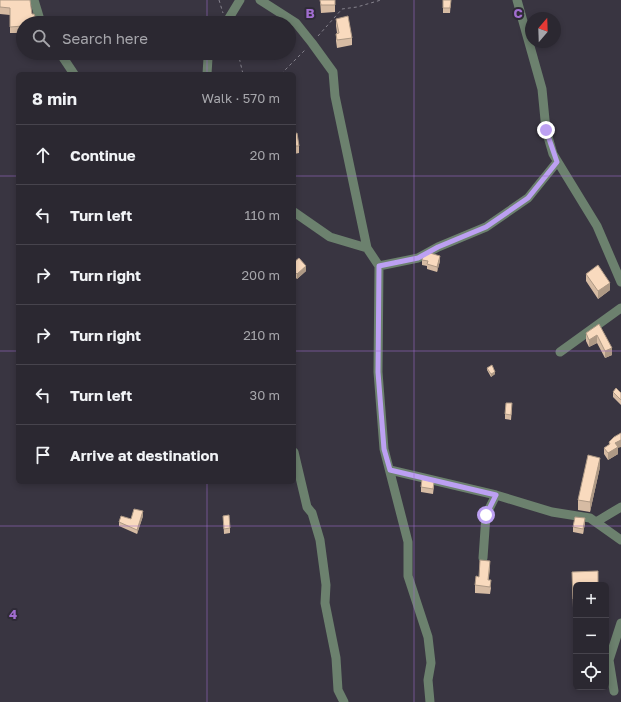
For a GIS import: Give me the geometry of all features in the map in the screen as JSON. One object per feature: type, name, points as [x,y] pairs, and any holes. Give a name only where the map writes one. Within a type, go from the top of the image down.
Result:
[{"type":"street","points":[[34,0],[39,16]]},
{"type":"street","points":[[227,16],[240,0]]},
{"type":"street","points":[[260,0],[285,16]]},
{"type":"street","points":[[517,0],[542,89],[546,130],[557,162],[597,226],[621,282]]},
{"type":"street","points":[[296,23],[332,72],[335,96],[368,248],[379,266],[378,372],[384,449],[408,542],[408,576],[428,637],[431,663],[428,680],[430,702]]},
{"type":"street","points":[[65,60],[73,72]]},
{"type":"street","points":[[207,72],[208,60]]},
{"type":"street","points":[[379,266],[418,258],[438,247],[486,227],[528,198],[557,162]]},
{"type":"street","points":[[296,213],[330,237],[368,248]]},
{"type":"street","points":[[560,352],[621,308]]},
{"type":"street","points":[[296,460],[307,507],[312,512],[320,540],[326,585],[325,603],[336,658],[338,690],[344,702]]},
{"type":"street","points":[[390,470],[496,495],[552,512],[590,518],[621,540]]},
{"type":"street","points":[[483,558],[486,515],[496,495]]},
{"type":"street","points":[[596,522],[621,507]]},
{"type":"street","points":[[614,691],[609,660],[621,623]]},
{"type":"path","points":[[219,0],[224,16]]},
{"type":"path","points":[[296,59],[342,9],[381,0]]},
{"type":"path","points":[[240,60],[243,72]]},
{"type":"path","points":[[283,72],[295,60]]},
{"type":"building","points":[[0,0],[30,0],[32,14],[35,16],[16,16],[16,27],[10,27],[10,8],[0,7]]},
{"type":"building","points":[[320,0],[335,0],[335,5],[321,5]]},
{"type":"building","points":[[443,0],[451,0],[450,8],[443,8]]},
{"type":"building","points":[[348,16],[352,38],[337,40],[336,34],[339,33],[336,19]]},
{"type":"building","points":[[297,133],[299,146],[296,146]]},
{"type":"building","points":[[430,253],[440,256],[437,267],[427,264],[428,261],[422,260],[423,257]]},
{"type":"building","points":[[299,258],[306,266],[297,274],[296,273],[296,260]]},
{"type":"building","points":[[598,265],[610,283],[598,291],[586,274]]},
{"type":"building","points":[[599,324],[612,348],[605,351],[597,335],[589,340],[586,333]]},
{"type":"building","points":[[492,365],[495,372],[491,374],[487,368]]},
{"type":"building","points":[[616,388],[621,393],[621,400],[613,392]]},
{"type":"building","points":[[506,403],[512,403],[511,415],[505,414]]},
{"type":"building","points":[[621,433],[621,440],[615,443],[618,447],[608,453],[604,448],[610,444],[609,442],[614,437]]},
{"type":"building","points":[[588,455],[600,458],[590,502],[578,500]]},
{"type":"building","points":[[422,479],[434,482],[433,489],[421,487]]},
{"type":"building","points":[[134,509],[143,511],[137,530],[119,522],[121,516],[131,519]]},
{"type":"building","points":[[229,515],[230,528],[224,529],[223,516]]},
{"type":"building","points":[[575,517],[585,518],[583,529],[573,527]]},
{"type":"building","points":[[480,560],[490,561],[488,580],[491,580],[490,587],[475,585],[476,576],[479,577]]},
{"type":"building","points":[[598,571],[598,582],[573,582],[573,599],[572,572]]},
{"type":"route","points":[[486,515],[496,495],[390,470],[384,449],[378,372],[377,301],[380,295],[379,266],[418,258],[438,247],[486,227],[528,198],[557,162],[549,143],[546,130]]}]
